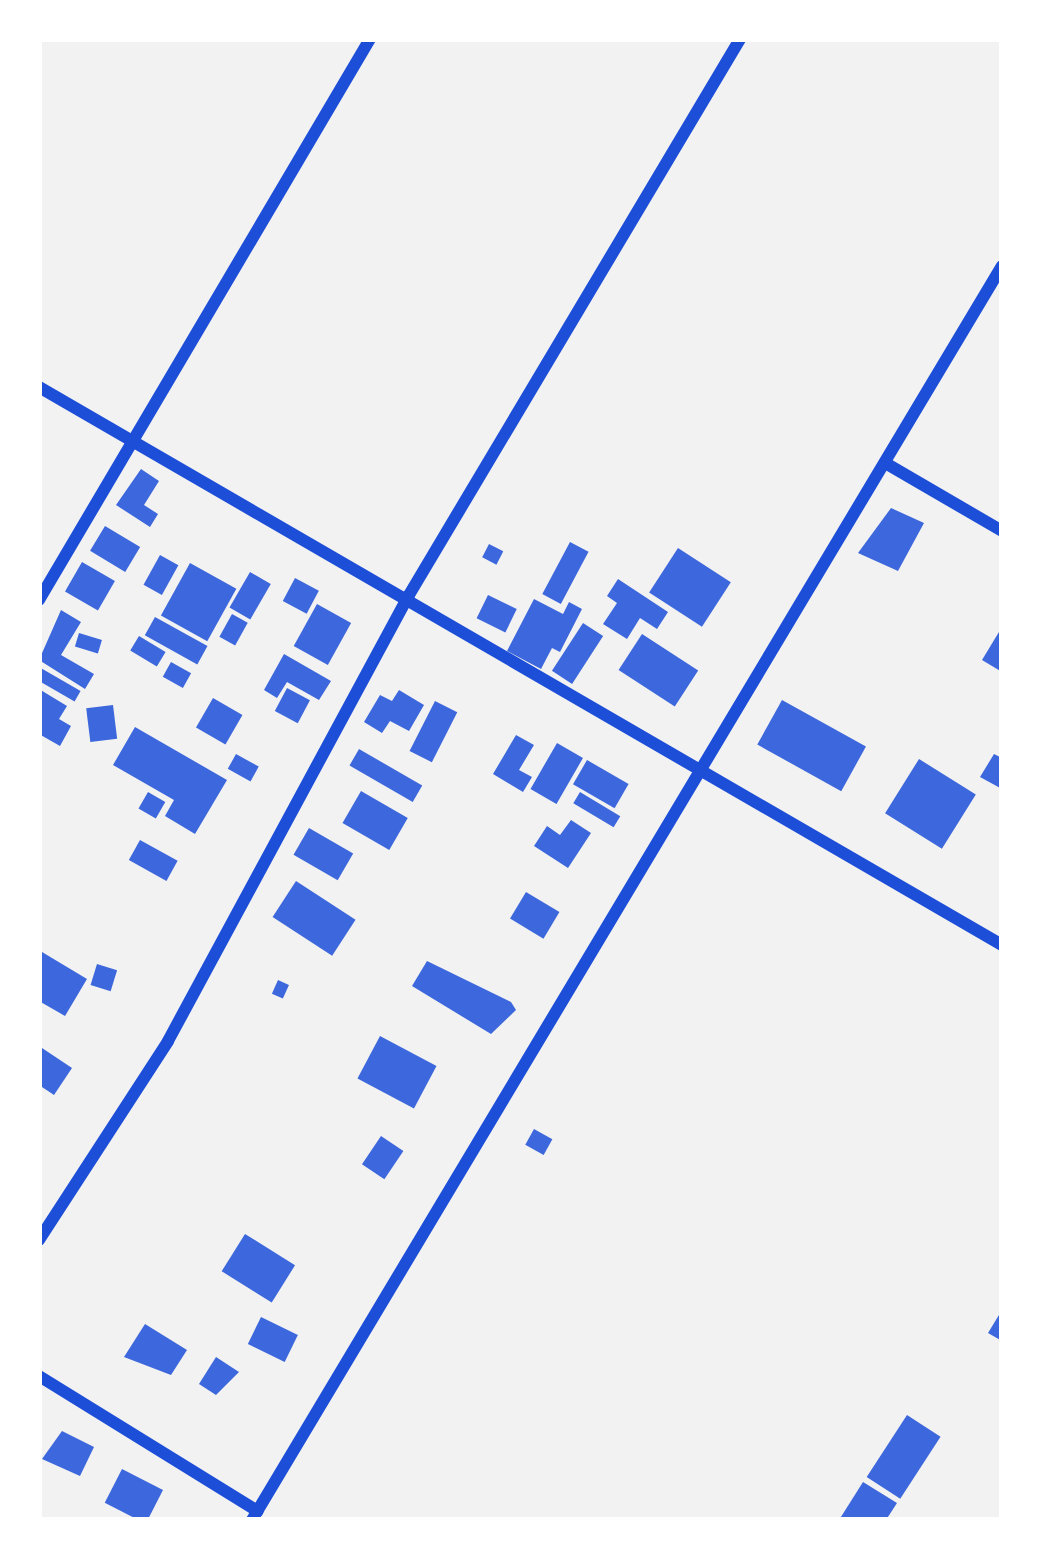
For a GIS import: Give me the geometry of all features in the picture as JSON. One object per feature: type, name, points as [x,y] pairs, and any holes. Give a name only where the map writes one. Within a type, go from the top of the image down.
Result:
[{"type":"street","points":[[39,600],[370,39]]},
{"type":"street","points":[[39,1240],[168,1041],[409,595],[740,39]]},
{"type":"street","points":[[39,1376],[255,1516],[1002,266]]},
{"type":"street","points":[[39,387],[409,595],[1002,945]]},
{"type":"street","points":[[887,464],[1002,531]]},
{"type":"building","points":[[141,469],[159,481],[144,505],[158,514],[150,527],[116,505]]},
{"type":"building","points":[[891,508],[924,523],[898,571],[858,553]]},
{"type":"building","points":[[105,526],[140,547],[125,572],[90,551]]},
{"type":"building","points":[[570,542],[589,552],[561,604],[542,594]]},
{"type":"building","points":[[489,544],[503,551],[496,565],[482,557]]},
{"type":"building","points":[[678,548],[731,582],[702,627],[649,592]]},
{"type":"building","points":[[160,555],[178,565],[162,595],[144,585]]},
{"type":"building","points":[[82,562],[115,581],[98,610],[65,591]]},
{"type":"building","points":[[190,563],[236,589],[207,641],[161,615]]},
{"type":"building","points":[[250,572],[271,584],[250,620],[230,608]]},
{"type":"building","points":[[295,578],[319,591],[307,614],[283,601]]},
{"type":"building","points":[[618,579],[668,612],[657,629],[640,618],[627,639],[603,624],[617,603],[607,596]]},
{"type":"building","points":[[488,595],[517,609],[505,632],[477,618]]},
{"type":"building","points":[[534,599],[563,614],[569,602],[582,609],[560,652],[552,648],[541,669],[507,651]]},
{"type":"building","points":[[317,604],[351,623],[328,665],[294,646]]},
{"type":"building","points":[[61,610],[81,622],[61,655],[94,674],[85,689],[39,660]]},
{"type":"building","points":[[232,614],[248,623],[235,645],[219,637]]},
{"type":"building","points":[[155,617],[207,646],[197,664],[145,635]]},
{"type":"building","points":[[583,623],[603,636],[572,684],[552,671]]},
{"type":"building","points":[[1002,627],[1002,672],[982,660]]},
{"type":"building","points":[[79,633],[102,640],[98,653],[75,646]]},
{"type":"building","points":[[642,634],[698,670],[675,707],[619,670]]},
{"type":"building","points":[[139,636],[166,652],[157,667],[130,651]]},
{"type":"building","points":[[284,654],[331,681],[319,700],[287,682],[277,698],[264,690]]},
{"type":"building","points":[[171,662],[191,673],[183,688],[163,677]]},
{"type":"building","points":[[39,667],[81,691],[75,701],[39,681]]},
{"type":"building","points":[[287,688],[310,700],[298,723],[275,711]]},
{"type":"building","points":[[39,689],[67,706],[59,719],[71,726],[60,746],[39,734]]},
{"type":"building","points":[[399,690],[424,705],[409,731],[390,721],[382,733],[364,722],[380,695],[392,701]]},
{"type":"building","points":[[213,698],[242,715],[225,744],[196,727]]},
{"type":"building","points":[[782,700],[866,747],[841,791],[757,745]]},
{"type":"building","points":[[435,701],[457,712],[432,762],[410,751]]},
{"type":"building","points":[[113,705],[117,739],[90,742],[86,708]]},
{"type":"building","points":[[135,727],[227,780],[195,834],[165,816],[174,800],[113,765]]},
{"type":"building","points":[[516,735],[534,745],[519,770],[532,777],[523,792],[493,774]]},
{"type":"building","points":[[557,743],[583,758],[556,804],[530,789]]},
{"type":"building","points":[[359,749],[422,786],[413,802],[350,765]]},
{"type":"building","points":[[236,754],[259,767],[250,781],[228,769]]},
{"type":"building","points":[[994,754],[1002,758],[1002,789],[980,777]]},
{"type":"building","points":[[919,759],[976,795],[942,849],[885,813]]},
{"type":"building","points":[[587,760],[629,784],[615,808],[573,784]]},
{"type":"building","points":[[361,791],[408,818],[389,850],[342,823]]},
{"type":"building","points":[[148,792],[165,802],[156,818],[138,808]]},
{"type":"building","points":[[580,792],[620,816],[614,827],[573,803]]},
{"type":"building","points":[[571,820],[591,833],[568,868],[534,846],[547,826],[560,835]]},
{"type":"building","points":[[309,828],[353,854],[338,880],[294,855]]},
{"type":"building","points":[[140,840],[178,861],[166,881],[129,860]]},
{"type":"building","points":[[296,881],[356,920],[332,956],[273,917]]},
{"type":"building","points":[[526,892],[559,912],[543,939],[510,919]]},
{"type":"building","points":[[42,952],[87,979],[65,1016],[39,1001]]},
{"type":"building","points":[[427,961],[511,1002],[516,1010],[491,1034],[412,986]]},
{"type":"building","points":[[97,964],[117,970],[111,991],[91,985]]},
{"type":"building","points":[[278,980],[289,985],[283,999],[272,994]]},
{"type":"building","points":[[380,1036],[437,1066],[414,1108],[357,1078]]},
{"type":"building","points":[[39,1046],[72,1068],[54,1095],[39,1085]]},
{"type":"building","points":[[534,1129],[552,1139],[544,1155],[525,1145]]},
{"type":"building","points":[[381,1136],[403,1151],[384,1179],[362,1164]]},
{"type":"building","points":[[245,1234],[295,1265],[272,1303],[222,1271]]},
{"type":"building","points":[[1002,1310],[1002,1341],[988,1333]]},
{"type":"building","points":[[261,1317],[298,1335],[285,1362],[248,1344]]},
{"type":"building","points":[[145,1324],[187,1350],[171,1375],[124,1357]]},
{"type":"building","points":[[216,1357],[239,1372],[216,1395],[199,1384]]},
{"type":"building","points":[[907,1415],[941,1437],[900,1499],[867,1477]]},
{"type":"building","points":[[62,1431],[94,1447],[80,1476],[42,1459]]},
{"type":"building","points":[[122,1469],[163,1490],[148,1520],[105,1503]]},
{"type":"building","points":[[863,1482],[897,1503],[886,1520],[839,1520]]}]
